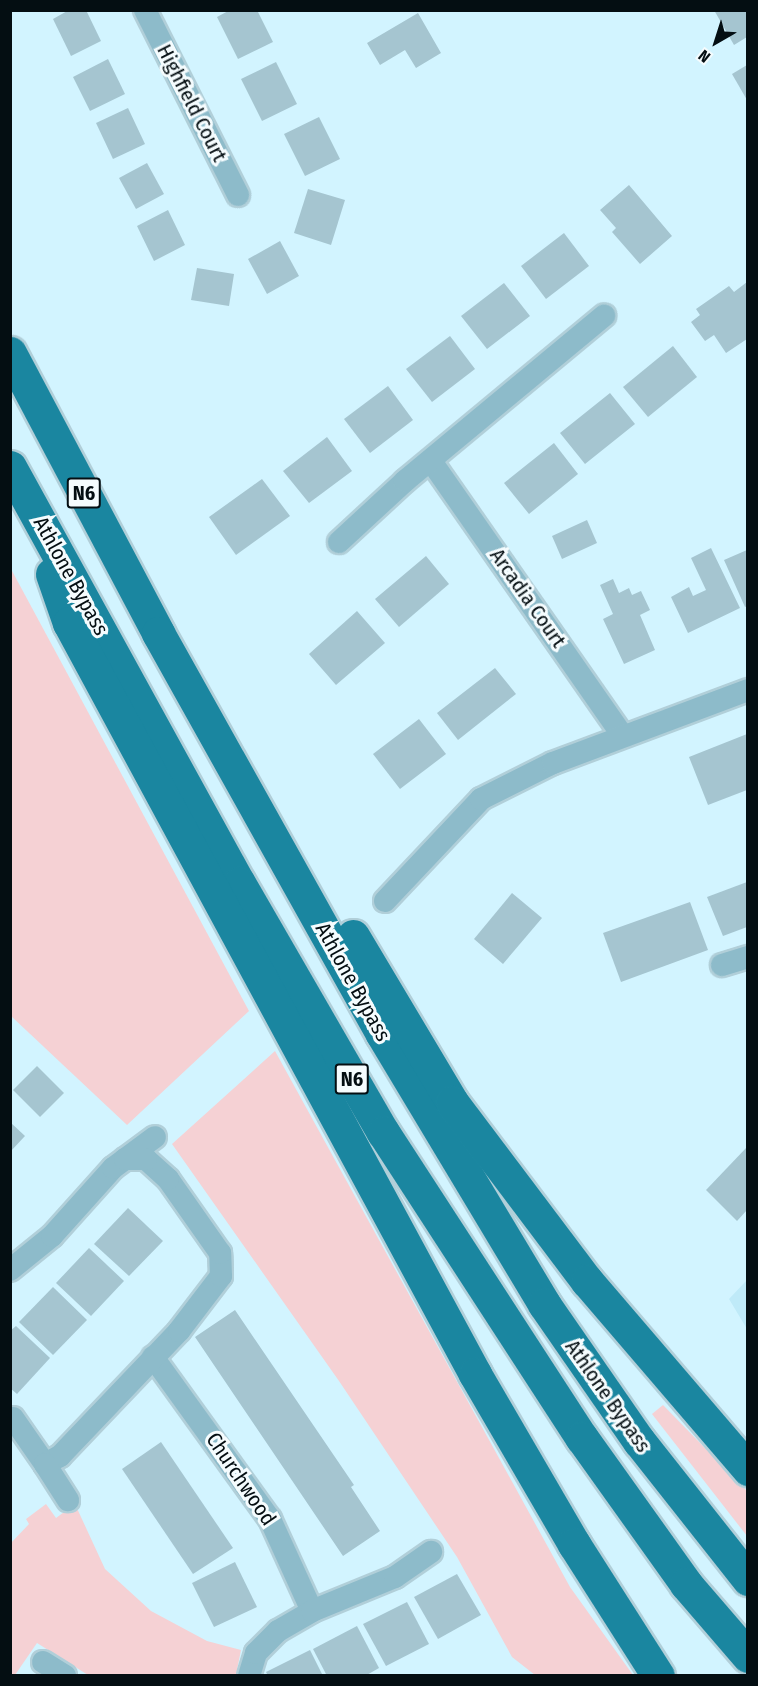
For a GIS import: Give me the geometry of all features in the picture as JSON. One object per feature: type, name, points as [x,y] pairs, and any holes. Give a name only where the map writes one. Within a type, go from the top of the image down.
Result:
[{"type":"highway","name":"Athlone Bypass","points":[[10,353],[158,633],[382,1034],[544,1304],[639,1441],[747,1579]]},
{"type":"highway","name":"Athlone Bypass","points":[[18,480],[239,884],[383,1132],[582,1438],[686,1584],[747,1656]]},
{"type":"highway","name":"N6","points":[[18,480],[69,623],[475,1374],[574,1544],[658,1676]]},
{"type":"highway","name":"N6","points":[[158,633],[225,710],[452,1102],[587,1281],[747,1469]]},
{"type":"street","name":"Highfield Court","points":[[146,10],[238,195]]},
{"type":"street","points":[[339,542],[431,461],[604,316]]},
{"type":"street","name":"Arcadia Court","points":[[431,461],[623,736]]},
{"type":"street","points":[[385,901],[482,799],[553,763],[747,690]]},
{"type":"street","points":[[722,965],[747,957]]},
{"type":"street","points":[[10,1270],[52,1236],[125,1160],[155,1137]]},
{"type":"street","points":[[45,1464],[74,1444],[209,1294],[220,1276],[222,1261],[215,1245],[154,1163],[146,1159],[125,1160]]},
{"type":"street","name":"Churchwood","points":[[153,1357],[270,1519],[312,1611]]},
{"type":"street","points":[[13,1418],[68,1500]]},
{"type":"street","points":[[249,1676],[252,1660],[270,1637],[312,1611],[395,1577],[431,1552]]},
{"type":"street","points":[[43,1662],[65,1676]]},
{"type":"shaded area","points":[[11,569],[249,1011],[127,1125],[11,1016]]},
{"type":"shaded area","points":[[275,1051],[570,1587],[633,1675],[535,1675],[512,1657],[457,1557],[339,1381],[172,1144]]},
{"type":"shaded area","points":[[747,1280],[747,1329],[729,1299]]},
{"type":"shaded area","points":[[663,1405],[747,1491],[747,1536],[652,1414]]},
{"type":"shaded area","points":[[46,1504],[56,1518],[75,1504],[105,1569],[151,1611],[207,1641],[241,1650],[236,1675],[88,1675],[37,1643],[15,1675],[11,1675],[10,1544],[29,1524],[26,1519]]},
{"type":"building","points":[[69,10],[86,10],[101,41],[71,56],[53,19]]},
{"type":"building","points":[[230,10],[257,10],[273,42],[238,59],[217,17]]},
{"type":"building","points":[[714,10],[747,10],[747,37],[734,45]]},
{"type":"building","points":[[418,13],[441,53],[416,68],[405,50],[380,65],[367,43]]},
{"type":"building","points":[[108,59],[125,94],[90,111],[73,77]]},
{"type":"building","points":[[276,62],[297,104],[262,121],[241,79]]},
{"type":"building","points":[[747,65],[747,100],[732,74]]},
{"type":"building","points":[[128,108],[145,144],[113,159],[96,123]]},
{"type":"building","points":[[319,117],[340,159],[305,176],[284,134]]},
{"type":"building","points":[[147,163],[164,194],[136,209],[119,178]]},
{"type":"building","points":[[629,185],[672,236],[640,264],[612,232],[616,228],[600,210]]},
{"type":"building","points":[[308,189],[345,200],[331,245],[294,233]]},
{"type":"building","points":[[168,210],[185,245],[154,261],[137,226]]},
{"type":"building","points":[[564,233],[589,266],[546,299],[521,266]]},
{"type":"building","points":[[280,241],[299,276],[267,294],[248,259]]},
{"type":"building","points":[[197,268],[234,274],[229,306],[191,300]]},
{"type":"building","points":[[747,282],[747,339],[726,353],[714,335],[705,341],[691,322],[700,315],[696,309],[729,286],[734,292]]},
{"type":"building","points":[[504,283],[530,316],[487,349],[461,316]]},
{"type":"building","points":[[450,336],[475,369],[432,402],[406,369]]},
{"type":"building","points":[[673,346],[697,377],[648,417],[623,387]]},
{"type":"building","points":[[388,386],[413,420],[370,453],[344,419]]},
{"type":"building","points":[[610,393],[635,424],[585,464],[560,433]]},
{"type":"building","points":[[327,437],[352,471],[309,503],[283,471]]},
{"type":"building","points":[[554,443],[578,474],[529,514],[504,483]]},
{"type":"building","points":[[262,479],[290,516],[236,555],[209,517]]},
{"type":"building","points":[[587,520],[597,543],[562,559],[552,536]]},
{"type":"building","points":[[711,548],[740,608],[688,633],[671,597],[689,587],[693,596],[706,590],[691,558]]},
{"type":"building","points":[[747,550],[747,606],[745,607],[724,560]]},
{"type":"building","points":[[426,556],[449,584],[399,627],[375,599]]},
{"type":"building","points":[[613,579],[619,593],[629,588],[632,595],[641,591],[650,610],[640,615],[655,650],[624,664],[603,619],[613,614],[600,585]]},
{"type":"building","points":[[357,611],[385,643],[336,685],[309,654]]},
{"type":"building","points":[[495,668],[516,694],[458,740],[437,713]]},
{"type":"building","points":[[419,719],[446,754],[400,789],[373,754]]},
{"type":"building","points":[[747,734],[747,790],[708,805],[689,757]]},
{"type":"building","points":[[747,882],[747,927],[723,936],[707,897]]},
{"type":"building","points":[[512,893],[542,918],[503,964],[474,939]]},
{"type":"building","points":[[690,902],[708,950],[621,982],[603,933]]},
{"type":"building","points":[[37,1066],[64,1093],[40,1117],[13,1090]]},
{"type":"building","points":[[10,1122],[25,1136],[10,1152]]},
{"type":"building","points":[[747,1147],[747,1210],[737,1221],[706,1190]]},
{"type":"building","points":[[128,1208],[163,1241],[129,1276],[94,1244]]},
{"type":"building","points":[[89,1248],[124,1281],[91,1316],[56,1283]]},
{"type":"building","points":[[53,1287],[87,1320],[53,1355],[19,1322]]},
{"type":"building","points":[[235,1310],[354,1485],[351,1487],[380,1531],[343,1556],[195,1337]]},
{"type":"building","points":[[16,1326],[50,1358],[17,1394],[10,1388],[10,1331]]},
{"type":"building","points":[[161,1442],[233,1548],[193,1574],[122,1469]]},
{"type":"building","points":[[235,1562],[257,1607],[214,1627],[192,1583]]},
{"type":"building","points":[[457,1574],[481,1615],[438,1639],[414,1597]]},
{"type":"building","points":[[407,1602],[429,1644],[386,1666],[363,1624]]},
{"type":"building","points":[[357,1626],[379,1668],[365,1676],[327,1676],[313,1649]]},
{"type":"building","points":[[310,1650],[323,1676],[268,1676],[266,1672]]}]
